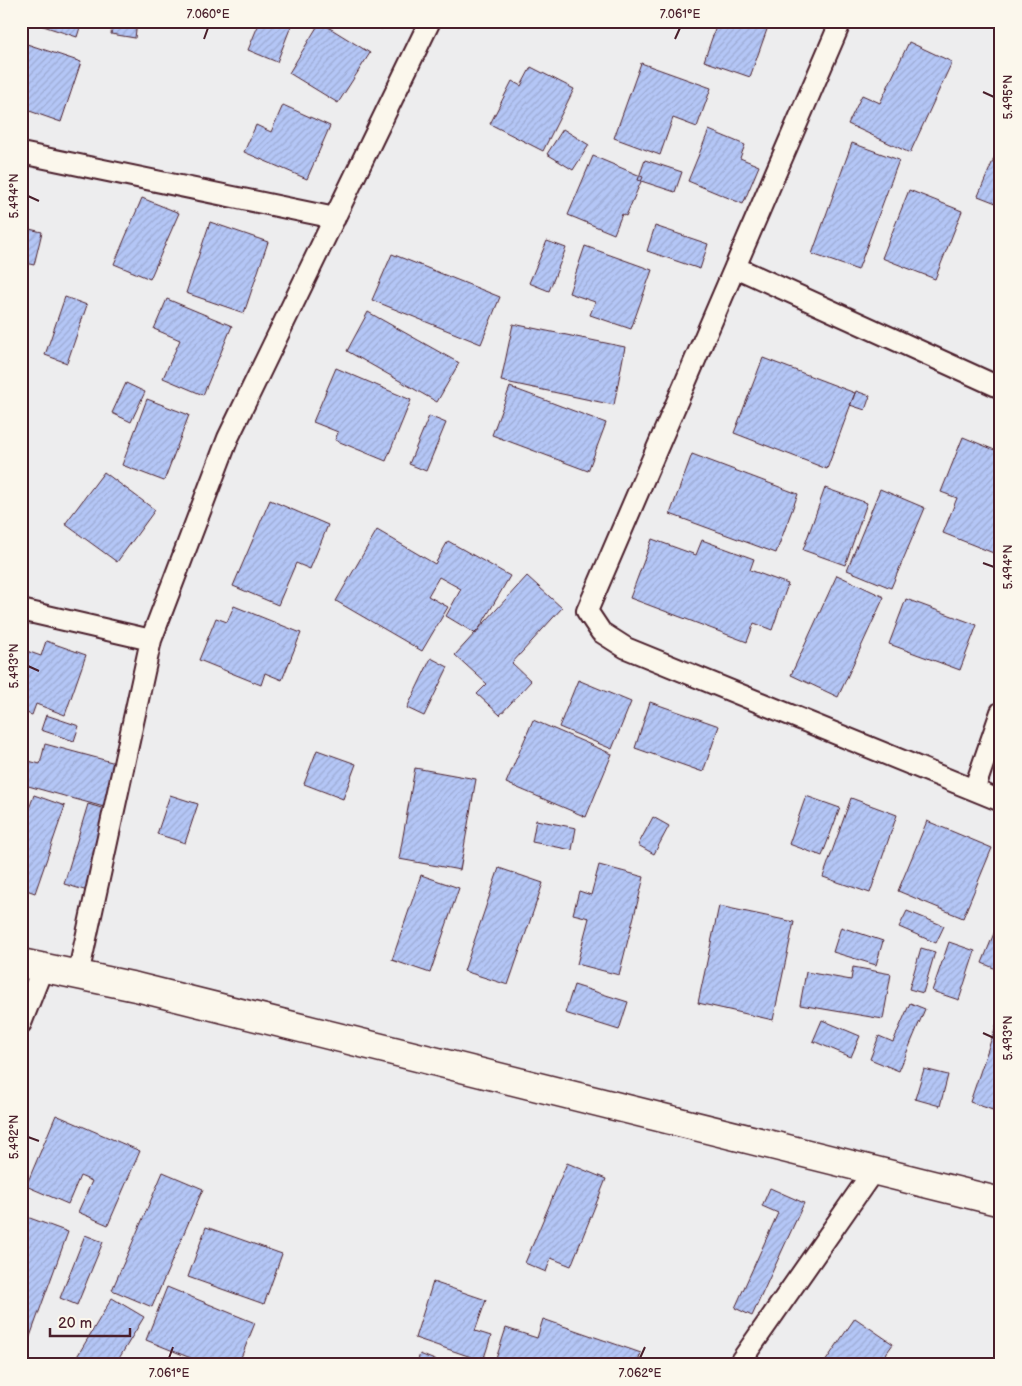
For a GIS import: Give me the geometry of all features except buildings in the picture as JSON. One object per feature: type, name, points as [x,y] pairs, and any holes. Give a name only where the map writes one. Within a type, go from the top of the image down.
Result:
[{"type":"main road","points":[[32,965],[136,987],[1001,1202]]},
{"type":"street","points":[[78,974],[151,640],[228,438],[430,21]]},
{"type":"street","points":[[841,21],[587,611],[601,632],[626,648],[1001,801]]},
{"type":"street","points":[[21,153],[335,218]]},
{"type":"street","points":[[735,267],[1001,388]]},
{"type":"street","points":[[21,610],[151,640]]},
{"type":"street","points":[[974,790],[1001,712]]},
{"type":"street","points":[[21,1023],[32,965]]},
{"type":"street","points":[[738,1365],[874,1170]]}]
